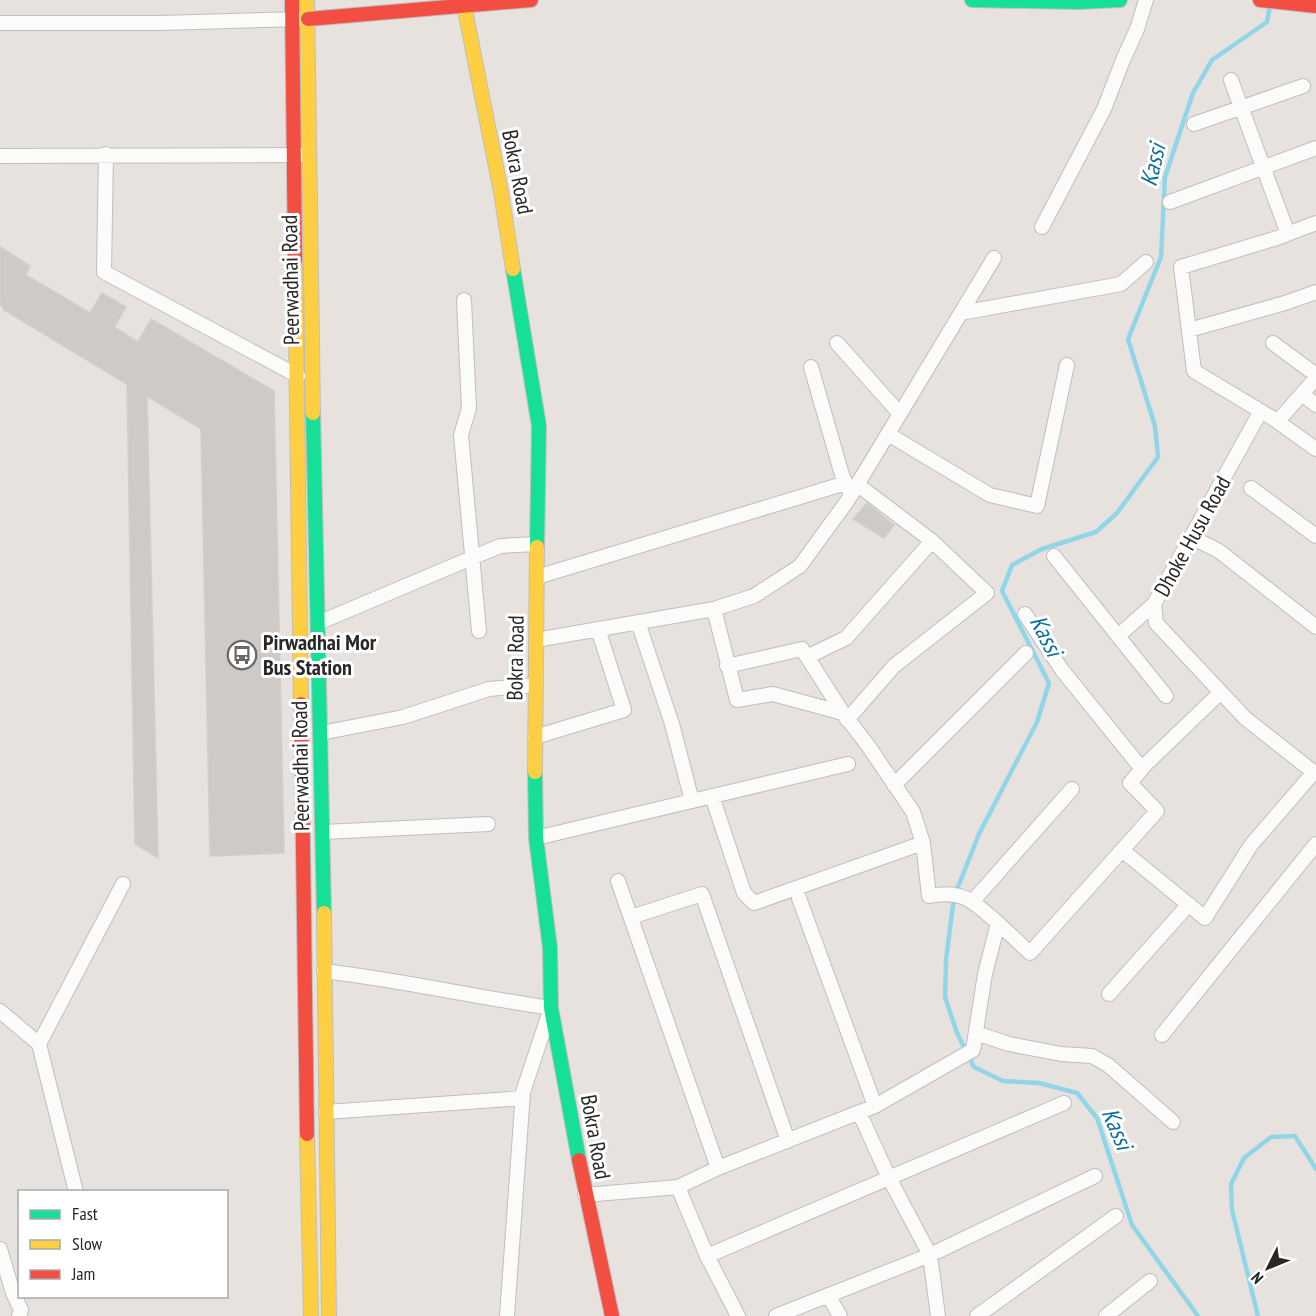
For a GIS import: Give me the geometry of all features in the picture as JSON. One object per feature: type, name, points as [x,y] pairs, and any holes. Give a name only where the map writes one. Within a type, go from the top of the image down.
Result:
[{"type":"main road","points":[[292,0],[301,155],[298,376],[303,907],[311,1316]]},
{"type":"main road","name":"Peerwadhai Road","points":[[307,0],[301,155],[321,733],[329,1316]]},
{"type":"main road","points":[[308,19],[464,2],[531,0]]},
{"type":"main road","points":[[972,0],[1120,0]]},
{"type":"main road","points":[[1260,0],[1316,6]]},
{"type":"main road","name":"Bokra Road","points":[[464,2],[501,192],[539,426],[536,838],[550,948],[551,1008],[585,1195],[612,1316]]},
{"type":"street","points":[[1042,227],[1104,109],[1137,29],[1146,0]]},
{"type":"street","points":[[0,23],[160,23],[308,19]]},
{"type":"street","points":[[1231,80],[1288,234]]},
{"type":"street","points":[[1194,124],[1304,86]]},
{"type":"street","points":[[1170,202],[1316,148]]},
{"type":"street","points":[[106,154],[104,272],[298,376]]},
{"type":"street","points":[[0,156],[301,155]]},
{"type":"street","points":[[1316,223],[1181,267],[1194,371],[1278,421],[1316,448]]},
{"type":"street","points":[[536,640],[714,609],[754,596],[800,566],[888,434],[994,258]]},
{"type":"street","points":[[961,313],[1121,284],[1146,262]]},
{"type":"street","points":[[1189,330],[1316,292]]},
{"type":"street","points":[[464,300],[469,408],[461,435],[479,631]]},
{"type":"street","points":[[837,343],[900,414]]},
{"type":"street","points":[[1273,343],[1316,377],[1278,421]]},
{"type":"street","points":[[888,434],[990,495],[1037,506],[1067,365]]},
{"type":"street","points":[[812,367],[852,487],[932,541],[987,593],[894,666],[845,716]]},
{"type":"street","points":[[1302,394],[1316,405]]},
{"type":"street","name":"Dhoke Husu Road","points":[[1258,416],[1154,604],[1156,623],[1245,718],[1315,773]]},
{"type":"street","points":[[537,577],[852,487]]},
{"type":"street","points":[[1251,488],[1316,536]]},
{"type":"street","points":[[1191,537],[1219,551],[1316,627]]},
{"type":"street","points":[[807,657],[846,638],[932,541]]},
{"type":"street","points":[[318,624],[500,546],[537,544]]},
{"type":"street","points":[[1054,556],[1167,696]]},
{"type":"street","points":[[1118,636],[1154,604]]},
{"type":"street","points":[[714,609],[737,700],[773,694],[845,716]]},
{"type":"street","points":[[1025,614],[1062,670],[1142,769]]},
{"type":"street","points":[[638,622],[672,724],[692,801]]},
{"type":"street","points":[[535,737],[624,710],[598,629]]},
{"type":"street","points":[[727,666],[802,649],[845,716],[913,812],[923,843],[929,896],[947,892],[968,898],[1030,953],[1157,811],[1130,783],[1221,692]]},
{"type":"street","points":[[894,785],[1026,652]]},
{"type":"street","points":[[321,733],[403,717],[489,689],[536,685]]},
{"type":"street","points":[[536,838],[848,764]]},
{"type":"street","points":[[1122,850],[1206,918],[1251,845],[1315,773]]},
{"type":"street","points":[[972,902],[1072,789]]},
{"type":"street","points":[[712,796],[744,893],[754,903],[923,843]]},
{"type":"street","points":[[323,832],[488,824]]},
{"type":"street","points":[[1162,1035],[1316,844]]},
{"type":"street","points":[[618,881],[718,1168]]},
{"type":"street","points":[[39,1044],[123,884]]},
{"type":"street","points":[[631,917],[702,894],[788,1141]]},
{"type":"street","points":[[799,898],[875,1106]]},
{"type":"street","points":[[1109,994],[1189,904]]},
{"type":"street","points":[[585,1195],[678,1187],[718,1168],[875,1106],[973,1050],[985,974],[998,923]]},
{"type":"street","points":[[324,971],[385,978],[481,998],[551,1008],[523,1098],[507,1316]]},
{"type":"street","points":[[0,1011],[39,1044],[76,1190]]},
{"type":"street","points":[[976,1033],[1020,1046],[1062,1054],[1092,1056],[1108,1065],[1173,1122]]},
{"type":"street","points":[[326,1112],[523,1098]]},
{"type":"street","points":[[707,1256],[1064,1103]]},
{"type":"street","points":[[859,1112],[889,1178],[930,1255],[938,1316]]},
{"type":"street","points":[[776,1316],[930,1255],[1095,1176]]},
{"type":"street","points":[[678,1187],[707,1256],[738,1316]]},
{"type":"street","points":[[977,1316],[1116,1216]]},
{"type":"street","points":[[0,1249],[13,1293],[21,1310],[19,1316]]},
{"type":"street","points":[[1106,1316],[1150,1281]]},
{"type":"street","points":[[828,1295],[840,1316]]},
{"type":"building","name":"Pirwadhai Mor Bus Station","points":[[0,247],[30,266],[26,275],[90,313],[102,293],[126,307],[114,327],[138,342],[151,319],[274,391],[284,853],[210,856],[201,429],[147,396],[158,858],[135,844],[127,384],[4,310],[0,304]]},
{"type":"building","points":[[867,503],[894,525],[884,538],[853,519]]},
{"type":"waterway","name":"Kassi","points":[[1198,1316],[1132,1225],[1097,1118],[1077,1093],[1039,1083],[1003,1081],[974,1067],[957,1033],[945,997],[946,960],[954,897],[979,834],[1037,722],[1049,683],[1002,591],[1012,565],[1042,549],[1096,532],[1117,513],[1158,457],[1155,426],[1128,339],[1161,257],[1165,177],[1193,93],[1212,60],[1267,22],[1270,6]]},
{"type":"waterway","name":"Kassi","points":[[1258,1316],[1232,1210],[1231,1184],[1244,1158],[1271,1137],[1295,1136],[1316,1169]]},
{"type":"traffic: fast","points":[[972,0],[1077,2],[1120,0]]},
{"type":"traffic: fast","points":[[513,269],[539,426],[537,547]]},
{"type":"traffic: fast","points":[[313,413],[324,913]]},
{"type":"traffic: fast","points":[[535,772],[536,838],[550,948],[551,1008],[579,1160]]},
{"type":"traffic: slow","points":[[307,0],[313,413]]},
{"type":"traffic: slow","points":[[463,0],[501,192],[513,269]]},
{"type":"traffic: slow","points":[[295,260],[301,704]]},
{"type":"traffic: slow","points":[[535,772],[537,547]]},
{"type":"traffic: slow","points":[[324,913],[329,1316]]},
{"type":"traffic: slow","points":[[307,1134],[311,1316]]},
{"type":"traffic: jam","points":[[292,0],[295,260]]},
{"type":"traffic: jam","points":[[308,19],[531,0]]},
{"type":"traffic: jam","points":[[1260,0],[1316,6]]},
{"type":"traffic: jam","points":[[301,704],[307,1134]]},
{"type":"traffic: jam","points":[[579,1160],[612,1316]]},
{"type":"place","name":"Pirwadhai Mor Bus Station","points":[[242,655]]}]
